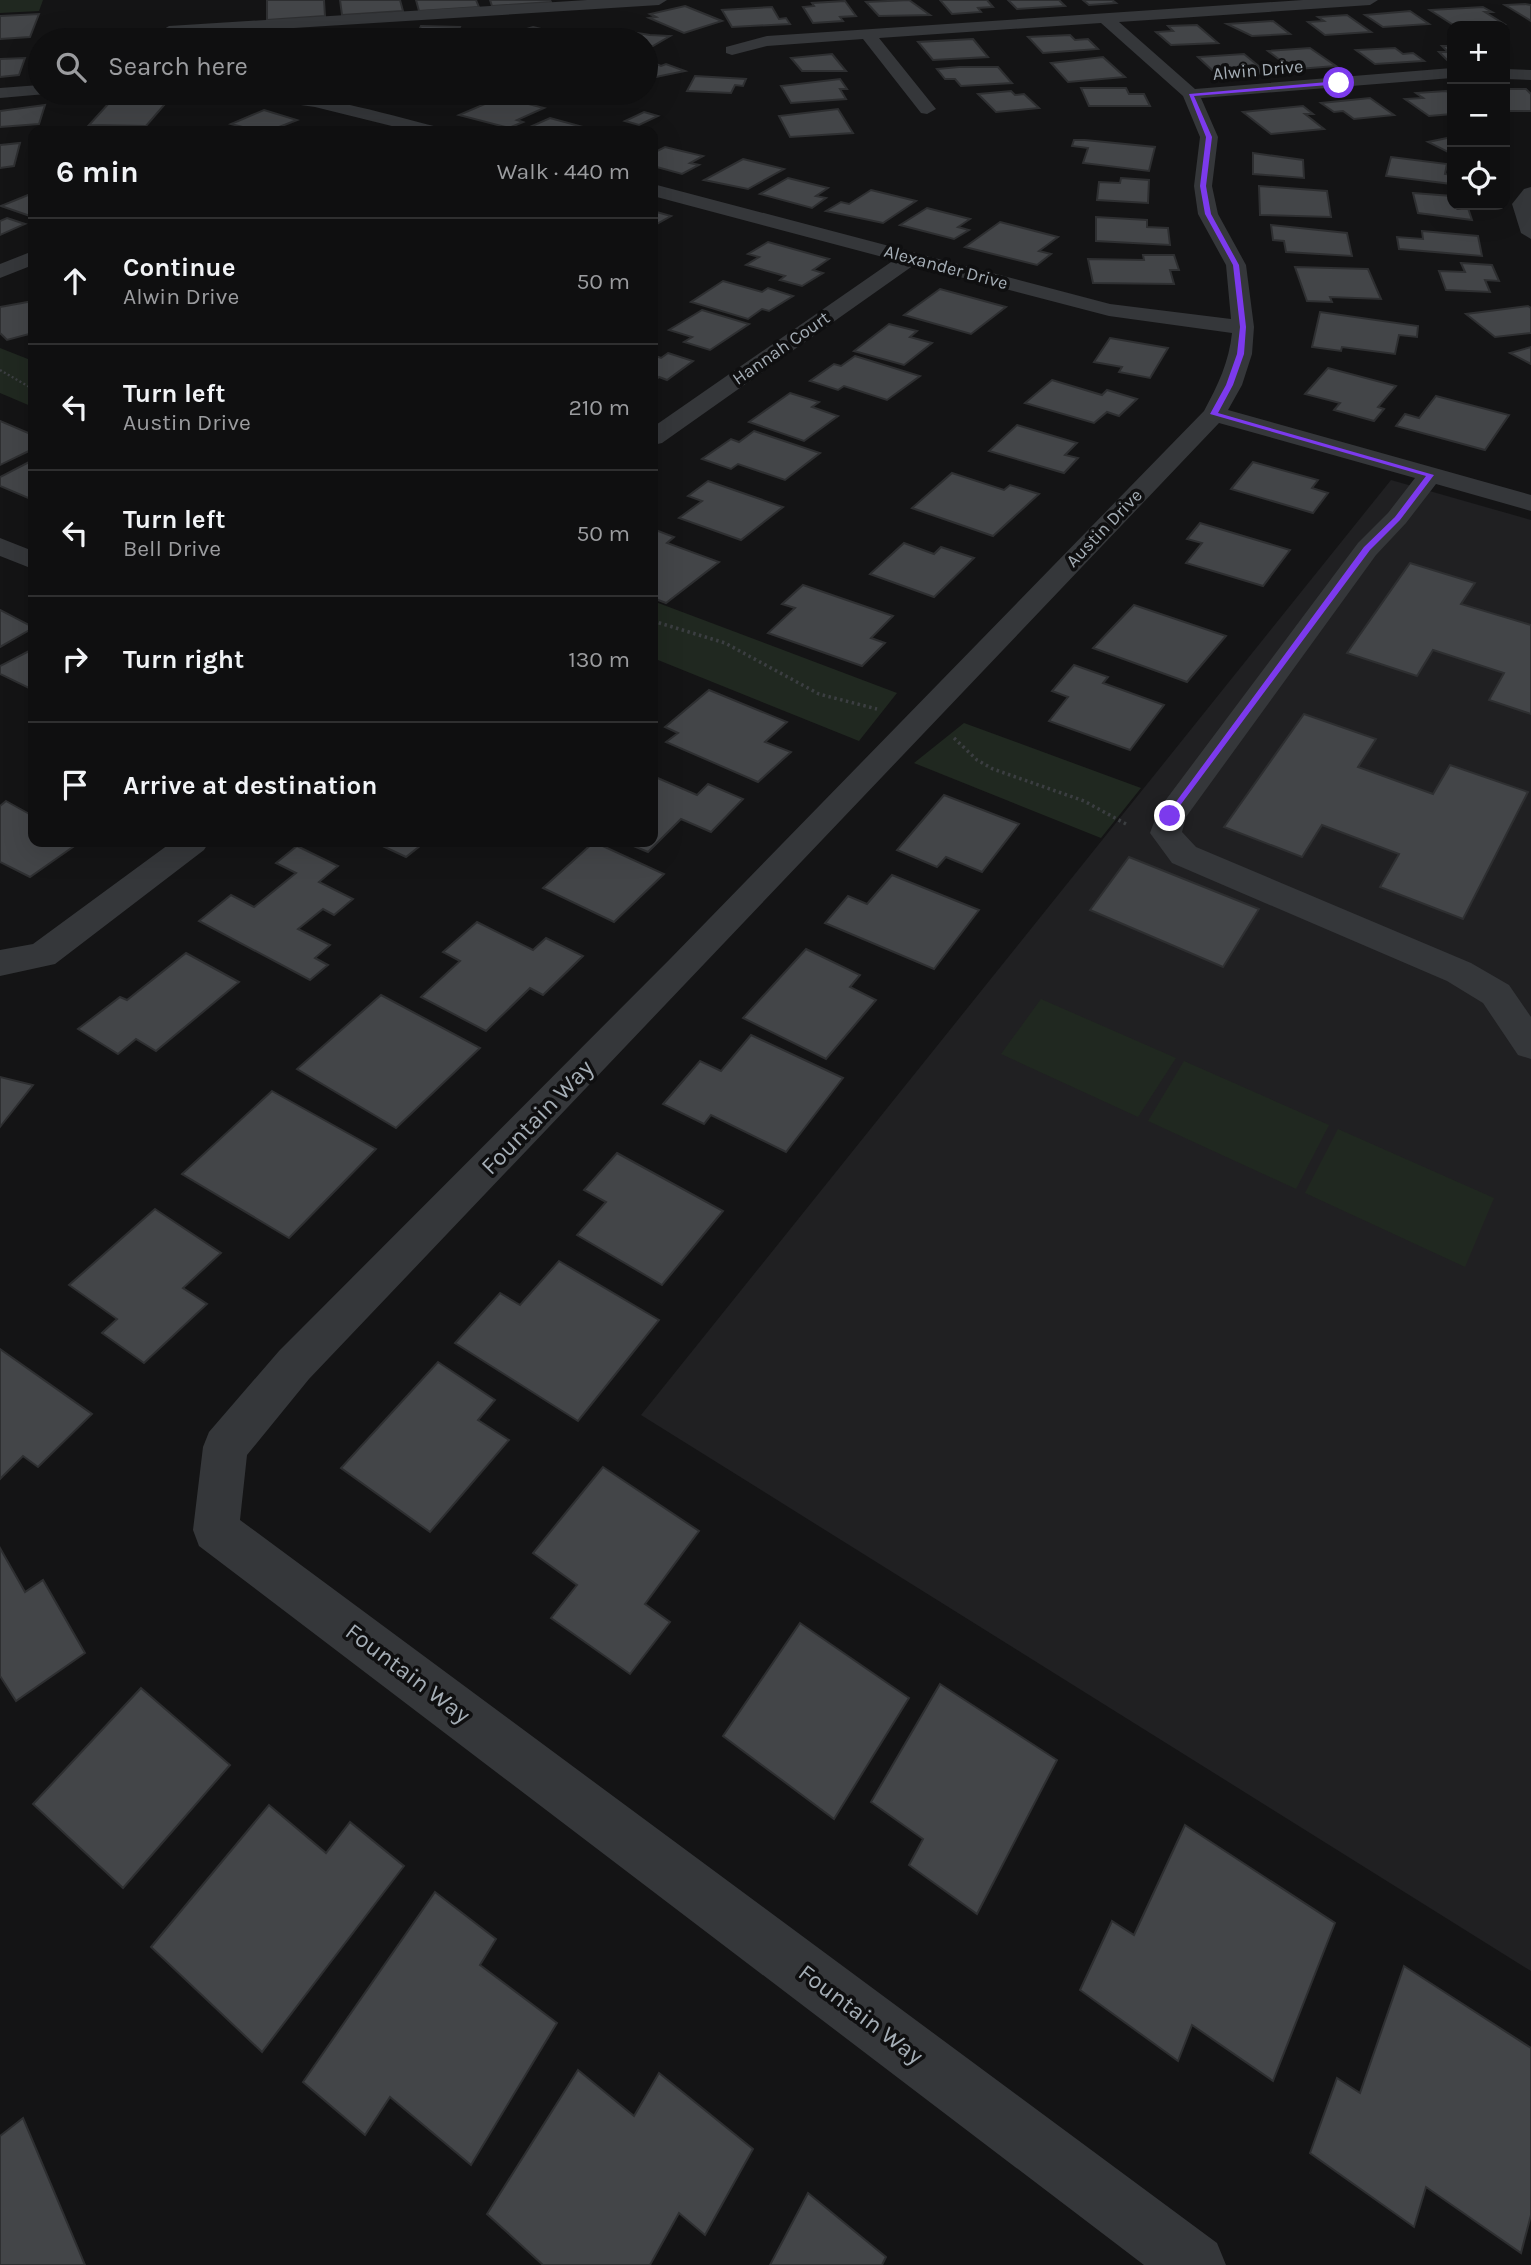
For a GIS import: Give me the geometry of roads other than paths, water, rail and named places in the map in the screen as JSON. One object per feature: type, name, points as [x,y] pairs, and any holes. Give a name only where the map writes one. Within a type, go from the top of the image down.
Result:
[{"type":"street","points":[[267,28],[659,0]]},
{"type":"street","points":[[732,50],[767,41],[1370,0]]},
{"type":"street","points":[[170,28],[172,13]]},
{"type":"street","name":"Austin Drive","points":[[682,968],[1214,414],[1230,385],[1241,354],[1243,327],[1236,265],[1208,214],[1203,186],[1209,137],[1191,94],[1105,18]]},
{"type":"street","points":[[869,36],[927,109]]},
{"type":"street","name":"Alwin Drive","points":[[1191,94],[1447,73]]},
{"type":"street","points":[[1510,74],[1531,75]]},
{"type":"street","points":[[0,93],[28,91]]},
{"type":"street","points":[[329,105],[414,126]]},
{"type":"street","points":[[336,126],[384,105]]},
{"type":"street","name":"Alexander Drive","points":[[658,192],[1109,310],[1177,321],[1243,327]]},
{"type":"street","points":[[1531,193],[1522,204],[1531,233]]},
{"type":"street","name":"Hannah Court","points":[[658,434],[910,258]]},
{"type":"street","points":[[0,272],[28,259]]},
{"type":"street","points":[[1214,414],[1531,503]]},
{"type":"street","points":[[1430,475],[1397,518],[1367,549],[1227,738],[1170,816],[1166,833],[1184,855],[1459,972],[1496,994],[1531,1045]]},
{"type":"street","points":[[0,546],[28,559]]},
{"type":"street","points":[[0,963],[43,955],[181,851]]},
{"type":"street","name":"Fountain Way","points":[[682,968],[293,1366],[225,1447],[216,1530],[1195,2265]]}]
